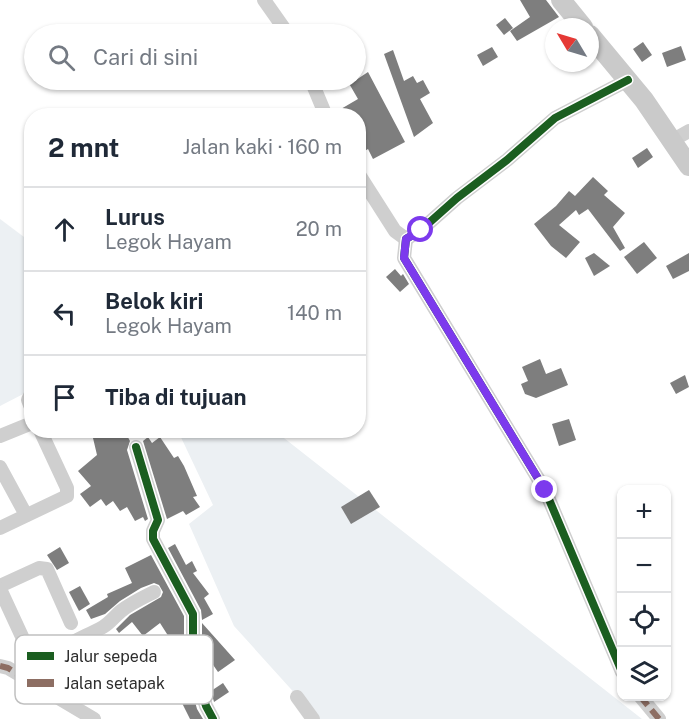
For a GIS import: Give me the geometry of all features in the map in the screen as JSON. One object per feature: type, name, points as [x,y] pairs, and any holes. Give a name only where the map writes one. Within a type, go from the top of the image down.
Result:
[{"type":"street","points":[[264,0],[281,24]]},
{"type":"street","points":[[561,0],[576,18]]},
{"type":"street","points":[[599,46],[628,80],[681,135],[689,166]]},
{"type":"street","points":[[406,239],[421,230],[555,118],[628,80]]},
{"type":"street","points":[[315,90],[323,108]]},
{"type":"street","points":[[366,186],[394,231],[406,239]]},
{"type":"street","points":[[406,239],[404,258],[545,490],[617,662]]},
{"type":"street","points":[[0,436],[24,426]]},
{"type":"street","points":[[0,528],[67,496],[67,488],[44,438]]},
{"type":"street","points":[[136,447],[158,520],[153,539],[193,614],[193,635]]},
{"type":"street","points":[[0,467],[26,515]]},
{"type":"street","points":[[22,635],[0,587],[39,568],[49,572],[71,623]]},
{"type":"street","points":[[83,635],[104,626],[123,609],[154,592]]},
{"type":"street","points":[[0,666],[15,673]]},
{"type":"street","points":[[297,697],[313,719]]},
{"type":"street","points":[[644,701],[659,719]]},
{"type":"street","points":[[67,704],[94,719]]},
{"type":"street","points":[[205,704],[213,719]]},
{"type":"shaded area","points":[[0,219],[24,237],[24,394],[0,406]]},
{"type":"shaded area","points":[[181,438],[284,438],[642,719],[318,719],[234,626],[189,524],[213,505]]},
{"type":"building","points":[[520,0],[546,0],[559,17],[545,18],[545,25],[517,41],[510,31],[530,17]]},
{"type":"building","points":[[505,18],[513,28],[504,35],[496,25]]},
{"type":"building","points":[[643,42],[652,55],[642,62],[633,49]]},
{"type":"building","points":[[681,46],[686,60],[667,67],[662,53]]},
{"type":"building","points":[[492,47],[498,57],[483,66],[477,55]]},
{"type":"building","points":[[393,50],[404,81],[413,76],[417,83],[423,80],[430,93],[420,99],[433,123],[414,137],[384,54]]},
{"type":"building","points":[[368,72],[405,142],[373,159],[368,149],[366,150],[366,108],[343,108],[358,99],[353,90],[366,90],[366,73]]},
{"type":"building","points":[[647,148],[653,157],[638,168],[632,158]]},
{"type":"building","points":[[593,177],[608,191],[604,195],[625,213],[613,227],[625,248],[620,251],[588,209],[579,215],[576,210],[559,225],[580,242],[566,258],[551,246],[534,224],[556,206],[569,191],[575,196]]},
{"type":"building","points":[[644,242],[657,258],[637,274],[624,257]]},
{"type":"building","points":[[594,253],[610,266],[594,276],[585,258]]},
{"type":"building","points":[[689,253],[689,271],[673,279],[666,266]]},
{"type":"building","points":[[395,269],[401,276],[403,274],[409,284],[400,292],[386,277]]},
{"type":"building","points":[[540,359],[546,374],[561,368],[568,385],[536,398],[525,394],[521,384],[528,381],[522,367]]},
{"type":"building","points":[[685,375],[689,387],[676,394],[670,383]]},
{"type":"building","points":[[569,419],[576,440],[559,446],[552,424]]},
{"type":"building","points":[[93,438],[128,438],[130,441],[127,450],[148,519],[145,521],[143,517],[135,521],[127,507],[120,511],[113,501],[106,506],[101,499],[90,507],[80,494],[91,486],[78,471],[97,455]]},
{"type":"building","points":[[149,438],[152,443],[161,438],[174,458],[178,456],[197,496],[193,497],[200,507],[186,515],[183,511],[167,519],[143,441]]},
{"type":"building","points":[[369,490],[380,507],[351,524],[341,507]]},
{"type":"building","points":[[175,544],[186,565],[192,561],[197,571],[193,573],[209,594],[204,598],[213,614],[202,620],[201,610],[168,548]]},
{"type":"building","points":[[60,547],[69,563],[57,570],[47,555]]},
{"type":"building","points":[[151,555],[184,616],[184,635],[168,635],[160,623],[144,635],[132,622],[119,633],[116,629],[130,615],[161,597],[163,592],[159,585],[154,583],[120,601],[105,614],[91,619],[86,610],[108,597],[107,594],[132,583],[125,568]]},
{"type":"building","points":[[80,586],[90,604],[79,611],[69,592]]},
{"type":"building","points":[[202,623],[213,635],[202,635]]},
{"type":"building","points":[[213,635],[235,660],[218,672],[213,665]]},
{"type":"building","points":[[223,683],[229,692],[214,702],[213,690]]},
{"type":"building","points":[[182,704],[196,704],[203,719],[190,719]]},
{"type":"marked path","points":[[0,666],[15,673]]},
{"type":"marked path","points":[[644,701],[659,719]]},
{"type":"cycle path","points":[[617,660],[545,490],[404,258],[406,239],[421,230],[555,118],[628,80]]},
{"type":"cycle path","points":[[136,447],[158,520],[153,531],[153,539],[193,614],[193,635]]},
{"type":"cycle path","points":[[205,704],[213,719]]},
{"type":"route","points":[[421,230],[406,239],[404,258],[545,490]]}]
